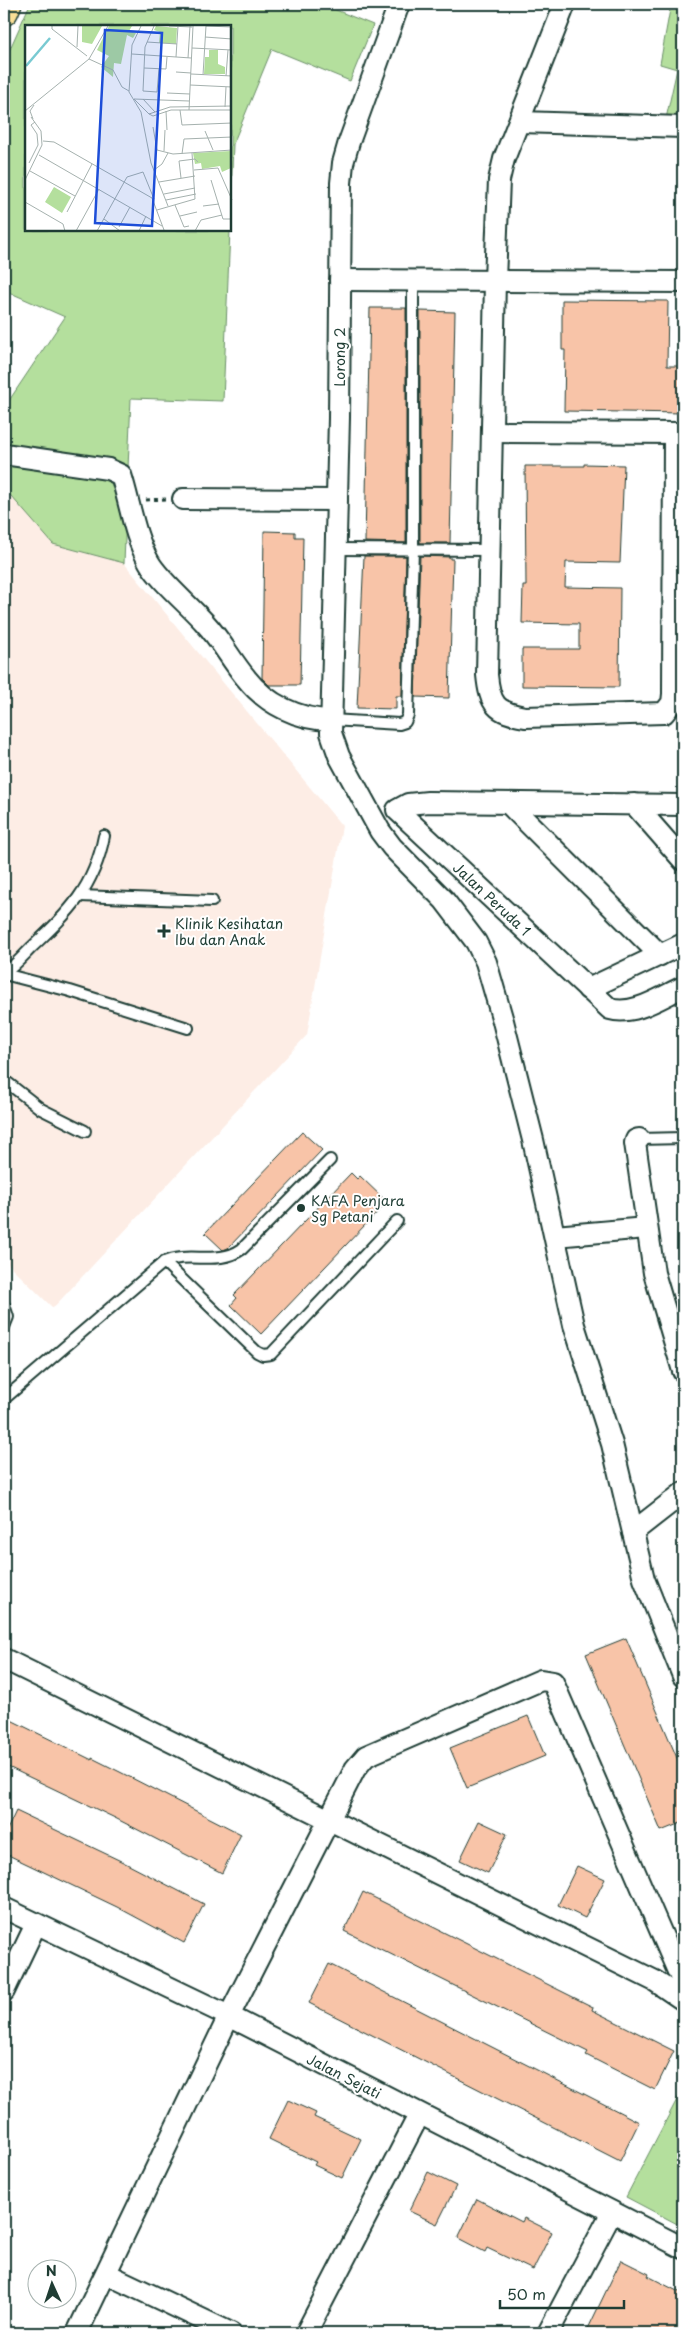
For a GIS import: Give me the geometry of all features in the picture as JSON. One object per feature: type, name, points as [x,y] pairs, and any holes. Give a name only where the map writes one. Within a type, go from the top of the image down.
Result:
[{"type":"main road","points":[[4,11],[7,4]]},
{"type":"street","name":"Lorong 2","points":[[331,720],[343,163],[360,110],[399,4]]},
{"type":"street","points":[[492,432],[678,434],[673,694],[672,703],[664,713],[525,717],[507,714],[496,707],[489,694],[487,675],[494,280],[499,180],[504,159],[565,4]]},
{"type":"street","points":[[520,122],[683,127]]},
{"type":"street","points":[[340,280],[683,282]]},
{"type":"street","points":[[4,454],[108,469],[121,475],[141,547],[150,564],[212,631],[247,679],[266,696],[297,716],[306,719],[331,720],[334,746],[386,840],[444,900],[481,952],[491,976],[503,1021],[555,1236],[574,1325],[612,1444],[644,1579],[681,1664]]},
{"type":"street","points":[[183,500],[337,500]]},
{"type":"street","name":"Jalan Peruda 1","points":[[508,802],[428,802],[408,804],[397,810],[610,1009],[619,1012],[630,1010],[683,987]]},
{"type":"street","points":[[508,802],[683,805]]},
{"type":"street","points":[[508,802],[660,955]]},
{"type":"street","points":[[634,804],[683,860]]},
{"type":"street","points":[[588,989],[683,944]]},
{"type":"street","points":[[639,1139],[635,1143],[654,1273],[683,1370]]},
{"type":"street","points":[[555,1236],[646,1228]]},
{"type":"street","points":[[633,1532],[683,1493]]},
{"type":"street","points":[[4,1658],[654,1982],[683,2000]]},
{"type":"street","points":[[77,2333],[229,2016],[355,1769],[366,1756],[541,1680],[553,1682],[683,1983]]},
{"type":"street","name":"Jalan Sejati","points":[[4,1908],[229,2016],[419,2115],[683,2248]]},
{"type":"street","points":[[4,1991],[36,1924]]},
{"type":"street","points":[[306,2333],[419,2115]]},
{"type":"street","points":[[548,2333],[612,2212]]},
{"type":"street","points":[[106,2274],[231,2333]]},
{"type":"lane","points":[[331,720],[399,724],[405,722],[408,715],[414,549],[414,280]]},
{"type":"lane","points":[[336,549],[490,550]]},
{"type":"lane","points":[[4,974],[56,924],[80,896],[100,860],[104,836]]},
{"type":"lane","points":[[80,896],[212,901]]},
{"type":"lane","points":[[4,974],[70,991],[188,1028]]},
{"type":"lane","points":[[4,1080],[40,1109],[85,1131]]},
{"type":"lane","points":[[639,1139],[683,1138]]},
{"type":"lane","points":[[4,1399],[164,1262],[172,1259],[217,1259],[232,1256],[242,1250],[330,1160]]},
{"type":"lane","points":[[164,1262],[257,1352],[263,1355],[271,1354],[397,1221]]},
{"type":"lane","points":[[4,1305],[8,1317],[4,1327]]},
{"type":"path","points":[[128,500],[183,500]]},
{"type":"shaded area","name":"Klinik Kesihatan Ibu dan Anak","points":[[4,488],[53,544],[124,563],[342,826],[307,1035],[53,1308],[4,1260]]},
{"type":"green space","points":[[30,4],[321,4],[373,25],[350,81],[272,49],[233,144],[231,197],[231,25],[25,25],[25,231],[230,231],[223,401],[131,398],[124,563],[53,544],[4,488],[4,408],[65,317],[4,290],[4,62]]},
{"type":"green space","points":[[671,4],[683,4],[683,123],[665,123],[677,69],[660,64]]},
{"type":"green space","points":[[683,2088],[683,2227],[626,2197]]},
{"type":"building","points":[[562,300],[668,301],[667,366],[683,366],[683,413],[564,411],[565,350],[562,350]]},
{"type":"building","points":[[370,308],[406,308],[406,543],[365,542]]},
{"type":"building","points":[[420,311],[455,312],[450,543],[420,543]]},
{"type":"building","points":[[584,464],[624,465],[620,563],[566,562],[565,587],[620,588],[619,687],[522,686],[522,649],[579,649],[579,624],[522,623],[523,586],[526,586],[525,466],[584,466]]},
{"type":"building","points":[[264,531],[295,532],[295,537],[303,537],[300,685],[269,685],[262,678]]},
{"type":"building","points":[[364,556],[406,556],[402,696],[396,696],[396,709],[357,708]]},
{"type":"building","points":[[420,556],[450,557],[450,559],[453,559],[449,698],[415,697]]},
{"type":"building","points":[[302,1132],[322,1150],[228,1248],[223,1250],[205,1233]]},
{"type":"building","points":[[351,1173],[357,1179],[360,1176],[387,1202],[261,1334],[231,1305],[237,1298],[234,1295]]},
{"type":"building","points":[[626,1638],[683,1772],[683,1822],[661,1831],[586,1654]]},
{"type":"building","points":[[528,1716],[545,1756],[467,1788],[450,1748]]},
{"type":"building","points":[[9,1719],[92,1760],[92,1758],[241,1834],[222,1873],[115,1818],[4,1765],[4,1729]]},
{"type":"building","points":[[16,1811],[123,1862],[204,1904],[184,1943],[117,1907],[4,1853],[4,1836]]},
{"type":"building","points":[[479,1821],[507,1834],[488,1873],[460,1860]]},
{"type":"building","points":[[577,1866],[605,1879],[585,1918],[558,1905]]},
{"type":"building","points":[[363,1892],[593,2007],[592,2010],[674,2051],[655,2090],[586,2055],[588,2052],[344,1931]]},
{"type":"building","points":[[329,1964],[639,2122],[620,2161],[309,2003]]},
{"type":"building","points":[[288,2100],[316,2113],[314,2117],[361,2139],[342,2178],[314,2165],[316,2162],[269,2139]]},
{"type":"building","points":[[428,2172],[456,2186],[437,2224],[409,2211]]},
{"type":"building","points":[[477,2199],[522,2222],[524,2218],[552,2232],[533,2270],[487,2248],[485,2252],[458,2238]]},
{"type":"building","points":[[621,2260],[683,2294],[683,2318],[676,2333],[586,2333]]},
{"type":"place","name":"Klinik Kesihatan Ibu dan Anak","points":[[164,931]]},
{"type":"place","name":"KAFA Penjara Sg Petani","points":[[301,1208]]}]
